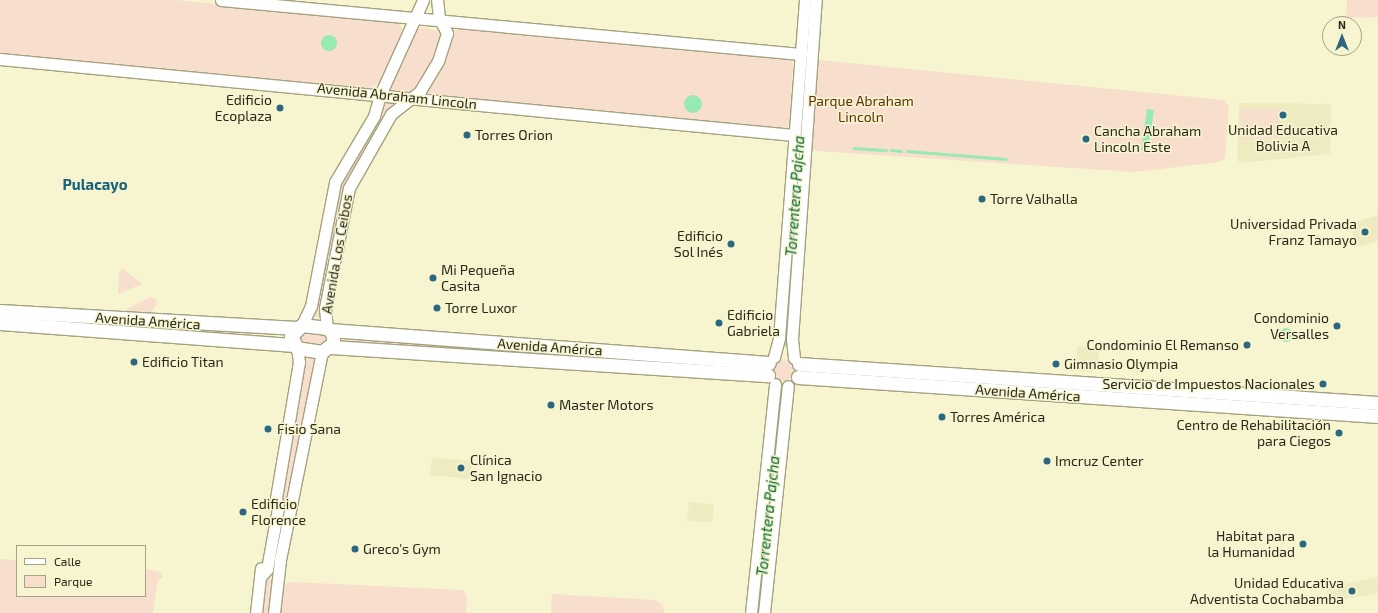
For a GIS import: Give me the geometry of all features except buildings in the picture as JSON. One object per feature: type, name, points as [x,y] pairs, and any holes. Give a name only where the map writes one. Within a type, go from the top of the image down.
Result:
[{"type":"main road","name":"Avenida América","points":[[0,311],[329,329],[772,370]]},
{"type":"main road","name":"Avenida América","points":[[0,323],[326,349],[772,370]]},
{"type":"main road","points":[[295,346],[291,336],[299,327]]},
{"type":"main road","points":[[326,349],[334,339],[329,329]]},
{"type":"main road","name":"Avenida América","points":[[795,371],[1378,403]]},
{"type":"main road","name":"Avenida América","points":[[795,371],[1378,416]]},
{"type":"street","points":[[221,0],[800,54]]},
{"type":"street","name":"Avenida Los Ceibos","points":[[299,327],[311,306],[335,182],[374,116],[380,95],[417,18],[423,0]]},
{"type":"street","name":"Avenida Los Ceibos","points":[[329,329],[325,308],[349,188],[391,114],[423,88],[438,61],[447,32],[441,21],[437,0]]},
{"type":"street","points":[[751,613],[772,370],[779,338],[793,135],[805,0]]},
{"type":"street","points":[[764,613],[795,371],[792,339],[816,0]]},
{"type":"street","name":"Avenida Abraham Lincoln","points":[[0,59],[793,135]]},
{"type":"street","points":[[256,613],[262,575],[267,569],[278,508],[276,498],[299,362],[295,346]]},
{"type":"street","points":[[274,613],[280,560],[326,349]]},
{"type":"street","points":[[772,370],[786,354],[795,371]]},
{"type":"street","points":[[772,370],[795,371]]},
{"type":"shaded area","points":[[329,35],[335,37],[337,43],[335,49],[329,51],[323,49],[321,43],[323,37]]},
{"type":"shaded area","points":[[693,95],[697,96],[701,100],[701,108],[697,112],[693,113],[689,112],[685,108],[684,104],[685,100],[689,96]]},
{"type":"shaded area","points":[[1239,103],[1331,104],[1330,154],[1240,163],[1237,159]]},
{"type":"shaded area","points":[[1147,109],[1154,110],[1148,151],[1141,150]]},
{"type":"shaded area","name":"Universidad Privada Franz Tamayo","points":[[1378,215],[1378,241],[1353,248],[1352,223]]},
{"type":"shaded area","points":[[1283,328],[1289,328],[1293,332],[1293,338],[1289,342],[1283,342],[1279,338],[1279,332]]},
{"type":"shaded area","points":[[1077,346],[1099,347],[1098,368],[1091,372],[1076,371]]},
{"type":"shaded area","points":[[433,458],[472,461],[471,479],[429,475]]},
{"type":"shaded area","points":[[689,502],[714,504],[712,522],[687,521]]},
{"type":"shaded area","name":"Unidad Educativa Adventista Cochabamba","points":[[1378,577],[1378,593],[1331,602],[1326,588]]},
{"type":"green space","points":[[0,0],[176,0],[397,21],[404,31],[379,83],[369,88],[0,55]]},
{"type":"green space","points":[[1347,0],[1378,0],[1378,17],[1346,16]]},
{"type":"green space","points":[[422,27],[442,32],[434,59],[411,92],[389,91],[416,30]]},
{"type":"green space","name":"Parque Abraham Lincoln","points":[[460,28],[790,58],[793,64],[789,126],[786,130],[427,95],[454,31]]},
{"type":"green space","name":"Parque Abraham Lincoln","points":[[819,60],[1224,100],[1229,106],[1225,158],[1219,162],[1135,172],[816,151],[810,147]]},
{"type":"green space","points":[[383,102],[393,104],[344,187],[320,317],[314,316],[339,184]]},
{"type":"green space","points":[[1279,109],[1280,138],[1242,139],[1241,110]]},
{"type":"green space","points":[[122,268],[142,284],[118,294],[119,273]]},
{"type":"green space","points":[[150,297],[156,299],[157,305],[150,313],[123,311]]},
{"type":"green space","points":[[216,330],[285,335],[214,333]]},
{"type":"green space","points":[[301,331],[323,331],[329,340],[320,347],[300,342],[297,334]]},
{"type":"green space","points":[[341,338],[480,348],[480,351],[341,342]]},
{"type":"green space","points":[[304,357],[314,359],[275,571],[270,570]]},
{"type":"green space","points":[[783,359],[791,362],[794,370],[791,378],[783,381],[775,378],[772,370],[775,362]]},
{"type":"green space","points":[[0,559],[16,560],[16,597],[146,597],[146,569],[161,572],[163,577],[158,580],[153,613],[0,613]]},
{"type":"green space","points":[[266,579],[274,580],[270,613],[260,613]]},
{"type":"green space","points":[[290,582],[463,590],[467,596],[466,613],[277,613],[282,588]]},
{"type":"green space","points":[[552,594],[656,600],[663,605],[664,613],[551,613]]},
{"type":"waterway","points":[[854,148],[886,150]]},
{"type":"waterway","points":[[891,150],[901,151]]},
{"type":"waterway","points":[[907,151],[1006,159]]},
{"type":"waterway","name":"Torrentera Pajcha","points":[[785,345],[791,254]]},
{"type":"waterway","name":"Torrentera Pajcha","points":[[758,613],[781,395]]},
{"type":"place","name":"Edificio Ecoplaza","points":[[280,108]]},
{"type":"place","name":"Unidad Educativa Bolivia A","points":[[1283,115]]},
{"type":"place","name":"Torres Orion","points":[[467,135]]},
{"type":"place","name":"Cancha Abraham Lincoln Este","points":[[1086,139]]},
{"type":"place","name":"Torre Valhalla","points":[[982,199]]},
{"type":"place","name":"Universidad Privada Franz Tamayo","points":[[1365,232]]},
{"type":"place","name":"Edificio Sol Inés","points":[[731,244]]},
{"type":"place","name":"Mi Pequeña Casita","points":[[433,278]]},
{"type":"place","name":"Torre Luxor","points":[[437,308]]},
{"type":"place","name":"Edificio Gabriela","points":[[719,323]]},
{"type":"place","name":"Condominio Versalles","points":[[1337,326]]},
{"type":"place","name":"Condominio El Remanso","points":[[1247,345]]},
{"type":"place","name":"Edificio Titan","points":[[134,362]]},
{"type":"place","name":"Gimnasio Olympia","points":[[1056,364]]},
{"type":"place","name":"Servicio de Impuestos Nacionales","points":[[1323,384]]},
{"type":"place","name":"Master Motors","points":[[551,405]]},
{"type":"place","name":"Torres América","points":[[942,417]]},
{"type":"place","name":"Fisio Sana","points":[[268,429]]},
{"type":"place","name":"Centro de Rehabilitación para Ciegos","points":[[1339,433]]},
{"type":"place","name":"Imcruz Center","points":[[1047,461]]},
{"type":"place","name":"Clínica San Ignacio","points":[[461,468]]},
{"type":"place","name":"Edificio Florence","points":[[243,512]]},
{"type":"place","name":"Habitat para la Humanidad","points":[[1303,544]]},
{"type":"place","name":"Greco's Gym","points":[[355,549]]},
{"type":"place","name":"Unidad Educativa Adventista Cochabamba","points":[[1352,591]]},
{"type":"district","name":"Pulacayo","points":[[95,185]]}]
